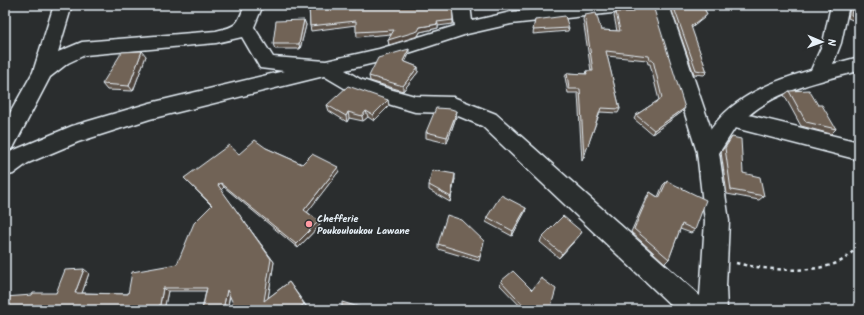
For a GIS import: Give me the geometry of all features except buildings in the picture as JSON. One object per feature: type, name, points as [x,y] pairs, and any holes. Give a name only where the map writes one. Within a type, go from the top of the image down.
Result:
[{"type":"street","points":[[5,142],[43,72],[63,5]]},
{"type":"street","points":[[43,72],[60,58],[82,49],[216,37],[234,33],[245,27],[254,5]]},
{"type":"street","points":[[461,5],[464,29]]},
{"type":"street","points":[[5,167],[20,157],[79,133],[150,111],[380,55],[513,12],[631,5]]},
{"type":"street","points":[[660,5],[708,152],[717,221],[714,310]]},
{"type":"street","points":[[818,76],[832,43],[840,5]]},
{"type":"street","points":[[245,27],[267,63],[326,68],[353,84],[385,96],[415,104],[453,105],[489,120],[696,310]]},
{"type":"street","points":[[708,152],[730,119],[756,100],[788,85],[859,64]]},
{"type":"street","points":[[730,119],[859,151]]},
{"type":"path","points":[[715,257],[753,268],[795,269],[838,263],[859,246]]},
{"type":"place","name":"Chefferie Poukouloukou Lawane","points":[[309,224]]}]
